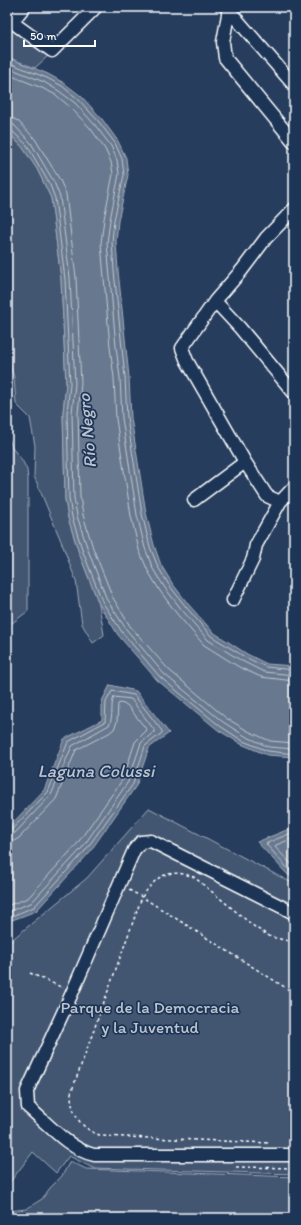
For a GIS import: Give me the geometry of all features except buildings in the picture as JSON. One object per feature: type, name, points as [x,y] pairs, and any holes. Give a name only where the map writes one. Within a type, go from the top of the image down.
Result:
[{"type":"street","points":[[24,7],[9,21],[52,51],[96,7]]},
{"type":"street","points":[[227,8],[294,84]]},
{"type":"street","points":[[227,8],[223,42],[225,58],[294,142]]},
{"type":"street","points":[[280,502],[267,496],[245,462],[187,361],[182,348],[215,301],[242,270],[266,238],[294,209]]},
{"type":"street","points":[[215,301],[240,328],[294,393]]},
{"type":"street","points":[[194,500],[245,462]]},
{"type":"street","points":[[233,600],[253,559],[256,545],[280,502],[294,487]]},
{"type":"street","points":[[294,913],[151,841],[141,842],[134,850],[72,993],[27,1091],[28,1107],[69,1143],[86,1153],[94,1155],[294,1155]]},
{"type":"path","points":[[271,1143],[102,1136],[88,1129],[74,1112],[71,1103],[72,1089],[142,897],[151,883],[162,876],[172,873],[182,873],[194,877],[256,928],[271,936],[294,942]]},
{"type":"path","points":[[118,885],[142,897],[294,993]]},
{"type":"path","points":[[30,973],[72,993]]},
{"type":"path","points":[[231,1167],[294,1168]]},
{"type":"green space","points":[[7,27],[49,55],[35,68],[7,57]]},
{"type":"green space","points":[[7,131],[23,148],[37,169],[51,198],[61,279],[66,384],[63,412],[65,499],[68,518],[79,553],[99,604],[104,635],[93,643],[82,624],[76,581],[34,476],[35,446],[30,418],[16,404],[14,377],[7,357]]},
{"type":"green space","points":[[7,434],[13,449],[22,460],[27,470],[28,611],[7,627]]},
{"type":"green space","name":"Parque de la Democracia y la Juventud","points":[[149,808],[294,884],[294,1174],[93,1168],[69,1156],[56,1173],[33,1152],[7,1186],[7,947],[14,938],[87,878]]},
{"type":"green space","points":[[70,1161],[86,1169],[294,1177],[294,1218],[7,1218],[7,1209],[9,1211],[26,1209],[42,1199],[62,1176]]},
{"type":"water","name":"Río Negro","points":[[7,57],[48,74],[64,83],[81,96],[102,119],[118,141],[126,158],[128,175],[118,221],[116,242],[118,270],[129,377],[131,418],[146,513],[154,545],[161,565],[172,583],[213,632],[247,654],[267,664],[294,666],[294,757],[267,755],[241,744],[218,730],[157,680],[118,635],[99,604],[79,553],[68,518],[65,499],[63,412],[66,384],[61,279],[51,198],[37,169],[23,148],[7,131]]},
{"type":"water","name":"Laguna Colussi","points":[[110,685],[136,691],[169,733],[149,748],[136,786],[89,853],[36,911],[7,922],[7,829],[44,790],[64,739],[102,720],[102,701]]},
{"type":"water","points":[[294,827],[294,877],[288,875],[257,842]]}]
